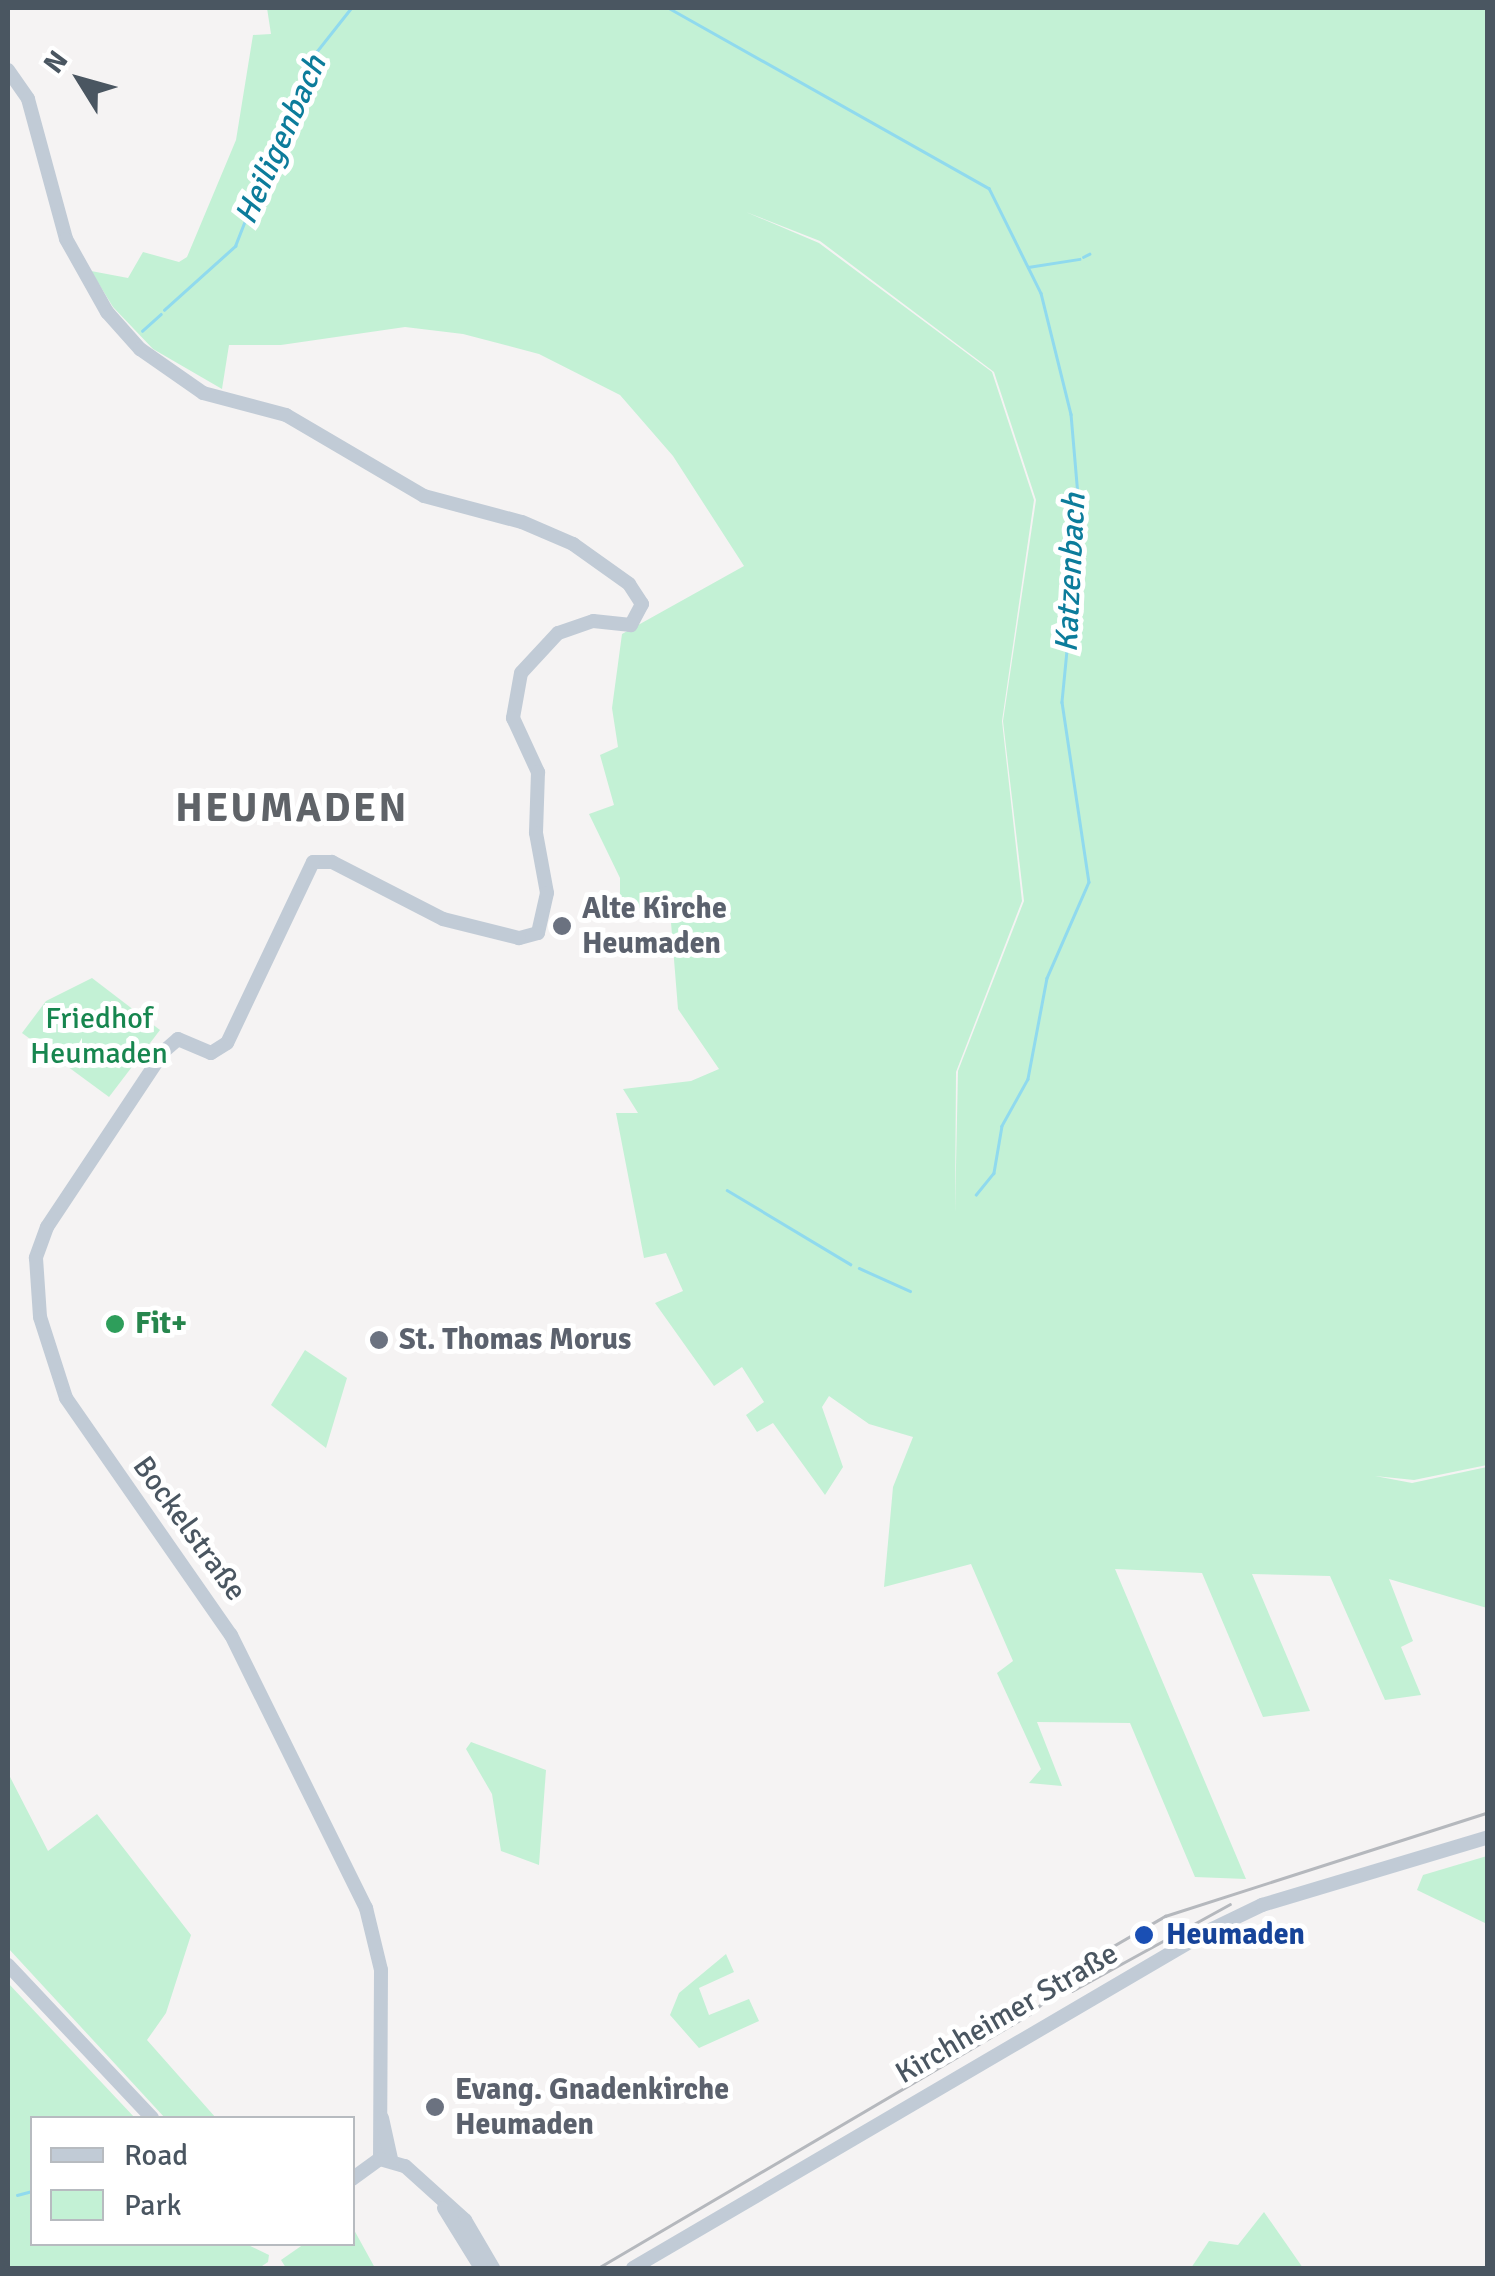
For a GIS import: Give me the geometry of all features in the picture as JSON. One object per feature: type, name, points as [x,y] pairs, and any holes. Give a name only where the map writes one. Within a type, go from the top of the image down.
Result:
[{"type":"street","name":"Bockelstraße","points":[[8,70],[35,120],[66,239],[107,312],[140,350],[194,388],[286,415],[424,496],[522,522],[574,544],[629,584],[642,604],[631,625],[593,621],[558,633],[521,674],[513,718],[538,772],[536,832],[548,893],[538,933],[519,938],[426,913],[332,862],[313,862],[240,1018],[216,1053],[178,1039],[164,1050],[48,1226],[36,1258],[35,1290],[55,1371],[75,1415],[231,1635],[366,1908],[381,1970],[381,2117],[385,2159]]},
{"type":"street","name":"Kirchheimer Straße","points":[[634,2268],[1222,1923],[1262,1905],[1488,1837]]},
{"type":"street","points":[[8,1965],[150,2116]]},
{"type":"street","points":[[355,2176],[385,2159],[465,2220],[494,2268]]},
{"type":"street","points":[[441,2202],[481,2268]]},
{"type":"green space","points":[[267,8],[1487,8],[1487,1465],[1414,1480],[1375,1476],[1412,1483],[1487,1467],[1487,1608],[1389,1579],[1413,1641],[1401,1647],[1421,1695],[1385,1700],[1330,1576],[1252,1574],[1310,1711],[1263,1717],[1202,1573],[1115,1569],[1246,1879],[1195,1877],[1130,1723],[1037,1722],[1062,1786],[1029,1783],[1041,1769],[997,1673],[1013,1661],[971,1564],[884,1587],[893,1487],[913,1437],[869,1424],[829,1396],[822,1407],[843,1467],[825,1495],[773,1423],[757,1432],[746,1415],[764,1402],[742,1367],[714,1386],[655,1303],[683,1291],[666,1253],[644,1258],[616,1113],[638,1113],[623,1089],[691,1081],[719,1069],[678,1009],[670,910],[620,907],[620,878],[589,814],[614,805],[600,755],[618,747],[612,708],[622,634],[744,566],[673,456],[620,395],[539,354],[463,334],[405,327],[281,345],[229,345],[222,389],[153,349],[113,307],[91,271],[128,278],[143,252],[179,262],[187,257],[236,140],[253,35],[271,34]],"holes":[[[746,212],[820,241],[994,372],[1036,500],[1003,721],[1024,901],[958,1071],[955,1213],[956,1072],[1022,901],[1002,721],[1034,500],[992,372],[819,243]]]},
{"type":"green space","name":"Friedhof Heumaden","points":[[92,978],[160,1030],[109,1097],[22,1033],[46,1001]]},
{"type":"green space","points":[[305,1350],[347,1378],[326,1448],[271,1405]]},
{"type":"green space","points":[[471,1742],[546,1770],[539,1865],[501,1851],[492,1794],[466,1749]]},
{"type":"green space","points":[[8,1773],[48,1851],[97,1814],[191,1935],[166,2013],[147,2040],[214,2116],[163,2116],[8,1948]]},
{"type":"green space","points":[[1487,1856],[1487,1924],[1417,1890],[1423,1875]]},
{"type":"green space","points":[[726,1954],[734,1972],[699,1988],[709,2015],[749,1999],[759,2021],[699,2048],[670,2015],[679,1993]]},
{"type":"green space","points":[[8,1983],[133,2116],[30,2116],[30,2246],[250,2246],[269,2255],[268,2262],[259,2268],[8,2268]]},
{"type":"green space","points":[[1264,2212],[1303,2268],[1191,2268],[1209,2241],[1238,2245]]},
{"type":"green space","points":[[355,2232],[375,2268],[286,2268],[281,2260],[301,2246],[355,2246]]},
{"type":"waterway","name":"Heiligenbach","points":[[164,310],[235,246],[306,65],[351,8]]},
{"type":"waterway","name":"Katzenbach","points":[[669,8],[989,188],[1041,293],[1071,414],[1080,518],[1062,702],[1089,882],[1047,978],[1028,1079],[1002,1126],[994,1173],[976,1195]]},
{"type":"waterway","points":[[1083,257],[1089,254]]},
{"type":"waterway","points":[[1028,267],[1079,259]]},
{"type":"waterway","name":"Heiligenbach","points":[[142,331],[161,314]]},
{"type":"waterway","points":[[727,1190],[850,1264]]},
{"type":"waterway","points":[[859,1268],[910,1291]]},
{"type":"waterway","points":[[17,2195],[30,2192]]},
{"type":"tram line","points":[[598,2268],[1030,2014],[1096,1956],[1165,1916],[1488,1812]]},
{"type":"tram line","points":[[1072,1991],[1230,1904]]},
{"type":"place","name":"Alte Kirche Heumaden","points":[[562,926]]},
{"type":"place","name":"Fit+","points":[[115,1324]]},
{"type":"place","name":"St. Thomas Morus","points":[[379,1340]]},
{"type":"place","name":"Heumaden","points":[[1144,1935]]},
{"type":"place","name":"Evang. Gnadenkirche Heumaden","points":[[435,2107]]},
{"type":"district","name":"HEUMADEN","points":[[292,808]]}]
